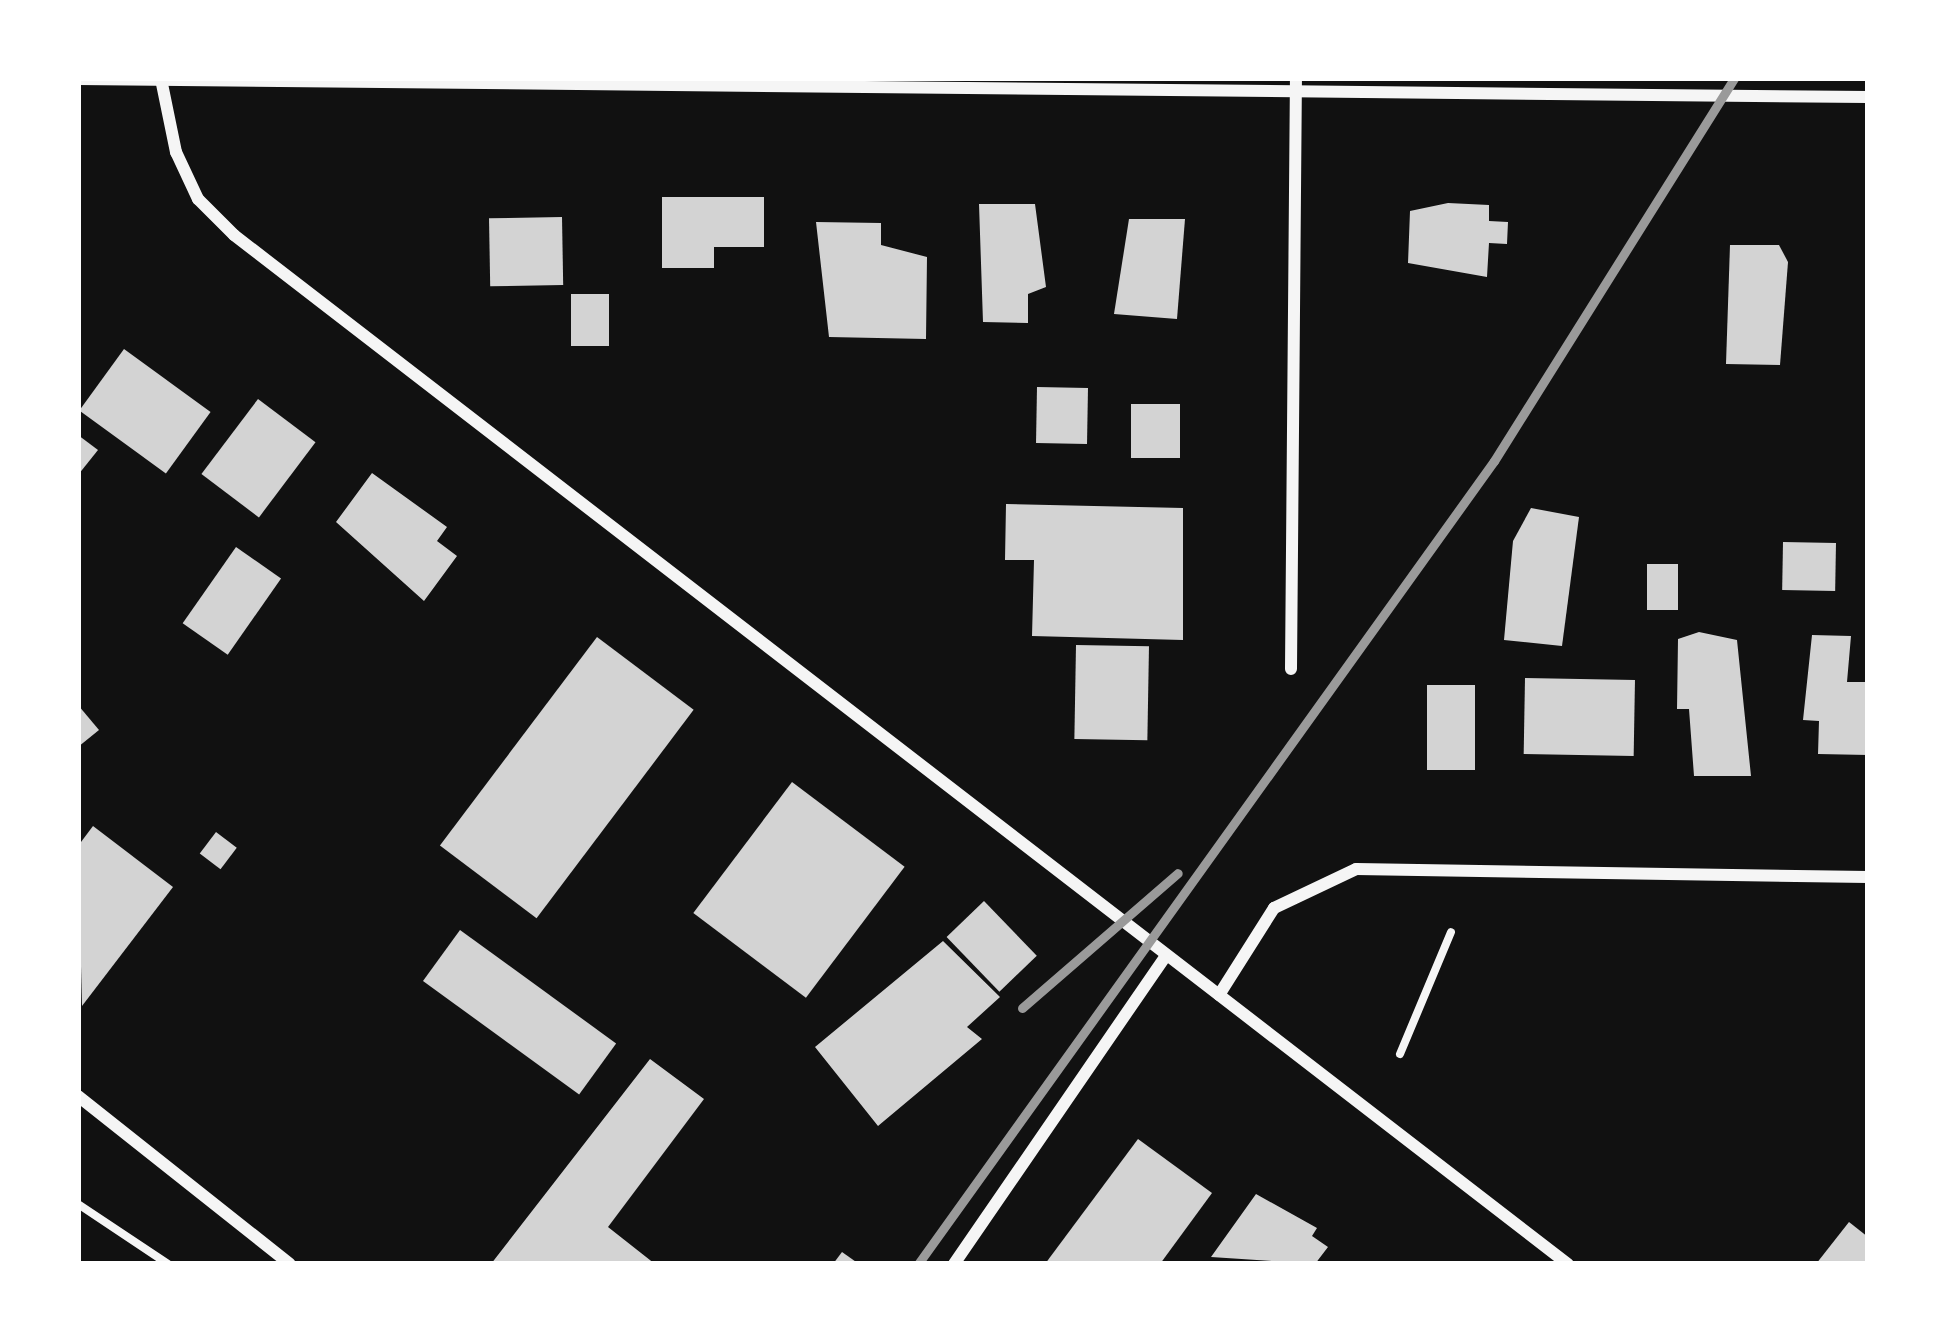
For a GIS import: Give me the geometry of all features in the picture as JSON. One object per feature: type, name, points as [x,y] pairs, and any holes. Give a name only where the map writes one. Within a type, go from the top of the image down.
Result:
[{"type":"street","points":[[78,79],[1296,83],[1868,97]]},
{"type":"street","points":[[161,79],[176,152],[198,199],[234,235],[1568,1264]]},
{"type":"street","points":[[1291,669],[1296,83]]},
{"type":"street","points":[[1219,995],[1274,908],[1310,887],[1383,868],[1868,877]]},
{"type":"street","points":[[953,1264],[1166,956]]},
{"type":"street","points":[[78,1096],[290,1264]]},
{"type":"path","points":[[1400,1054],[1451,932]]},
{"type":"path","points":[[78,1204],[168,1264]]},
{"type":"building","points":[[662,197],[764,197],[764,247],[714,247],[714,268],[662,268]]},
{"type":"building","points":[[1448,203],[1489,205],[1489,221],[1508,222],[1507,244],[1489,243],[1487,277],[1408,263],[1410,211]]},
{"type":"building","points":[[979,204],[1035,204],[1046,287],[1028,294],[1028,323],[983,322]]},
{"type":"building","points":[[562,217],[563,285],[490,286],[489,218]]},
{"type":"building","points":[[1129,219],[1185,219],[1177,319],[1114,314]]},
{"type":"building","points":[[816,222],[881,223],[881,245],[927,257],[926,339],[829,337]]},
{"type":"building","points":[[1730,245],[1779,245],[1788,262],[1780,365],[1726,364]]},
{"type":"building","points":[[571,294],[609,294],[609,346],[571,346]]},
{"type":"building","points":[[124,349],[211,412],[166,473],[79,410]]},
{"type":"building","points":[[1037,387],[1088,388],[1087,444],[1036,443]]},
{"type":"building","points":[[258,399],[316,442],[259,517],[201,474]]},
{"type":"building","points":[[1131,404],[1180,404],[1180,458],[1131,458]]},
{"type":"building","points":[[78,435],[98,450],[78,475]]},
{"type":"building","points":[[372,473],[447,527],[437,541],[457,556],[424,601],[336,522]]},
{"type":"building","points":[[1006,504],[1183,508],[1183,640],[1032,636],[1034,560],[1005,560]]},
{"type":"building","points":[[1531,508],[1579,517],[1562,646],[1504,640],[1513,541]]},
{"type":"building","points":[[1783,542],[1836,543],[1835,591],[1782,590]]},
{"type":"building","points":[[236,547],[281,579],[228,655],[183,623]]},
{"type":"building","points":[[1647,564],[1678,564],[1678,610],[1647,610]]},
{"type":"building","points":[[1699,632],[1737,640],[1751,776],[1694,776],[1689,709],[1677,709],[1678,639]]},
{"type":"building","points":[[1812,635],[1851,636],[1847,682],[1868,682],[1868,755],[1818,754],[1819,721],[1803,720]]},
{"type":"building","points":[[597,637],[694,710],[537,918],[440,845]]},
{"type":"building","points":[[1076,645],[1149,646],[1147,740],[1074,739]]},
{"type":"building","points":[[1525,678],[1635,680],[1634,756],[1524,754]]},
{"type":"building","points":[[1427,685],[1475,685],[1475,770],[1427,770]]},
{"type":"building","points":[[78,705],[99,730],[78,747]]},
{"type":"building","points":[[792,782],[905,867],[806,998],[693,913]]},
{"type":"building","points":[[93,826],[173,887],[82,1006],[78,846]]},
{"type":"building","points":[[216,832],[237,848],[221,869],[200,854]]},
{"type":"building","points":[[984,901],[1037,956],[999,992],[947,937]]},
{"type":"building","points":[[460,930],[616,1043],[579,1094],[423,981]]},
{"type":"building","points":[[943,941],[1000,997],[967,1027],[982,1039],[878,1126],[815,1047]]},
{"type":"building","points":[[650,1059],[704,1099],[608,1227],[655,1264],[491,1264]]},
{"type":"building","points":[[1138,1139],[1212,1193],[1160,1264],[1045,1264]]},
{"type":"building","points":[[1256,1194],[1317,1228],[1312,1236],[1328,1247],[1315,1264],[1211,1257]]},
{"type":"building","points":[[1849,1222],[1868,1237],[1868,1264],[1816,1264]]},
{"type":"building","points":[[842,1252],[859,1264],[833,1264]]},
{"type":"railway","points":[[918,1264],[1494,461],[1734,78]]},
{"type":"railway","points":[[1022,1008],[1178,873]]}]
